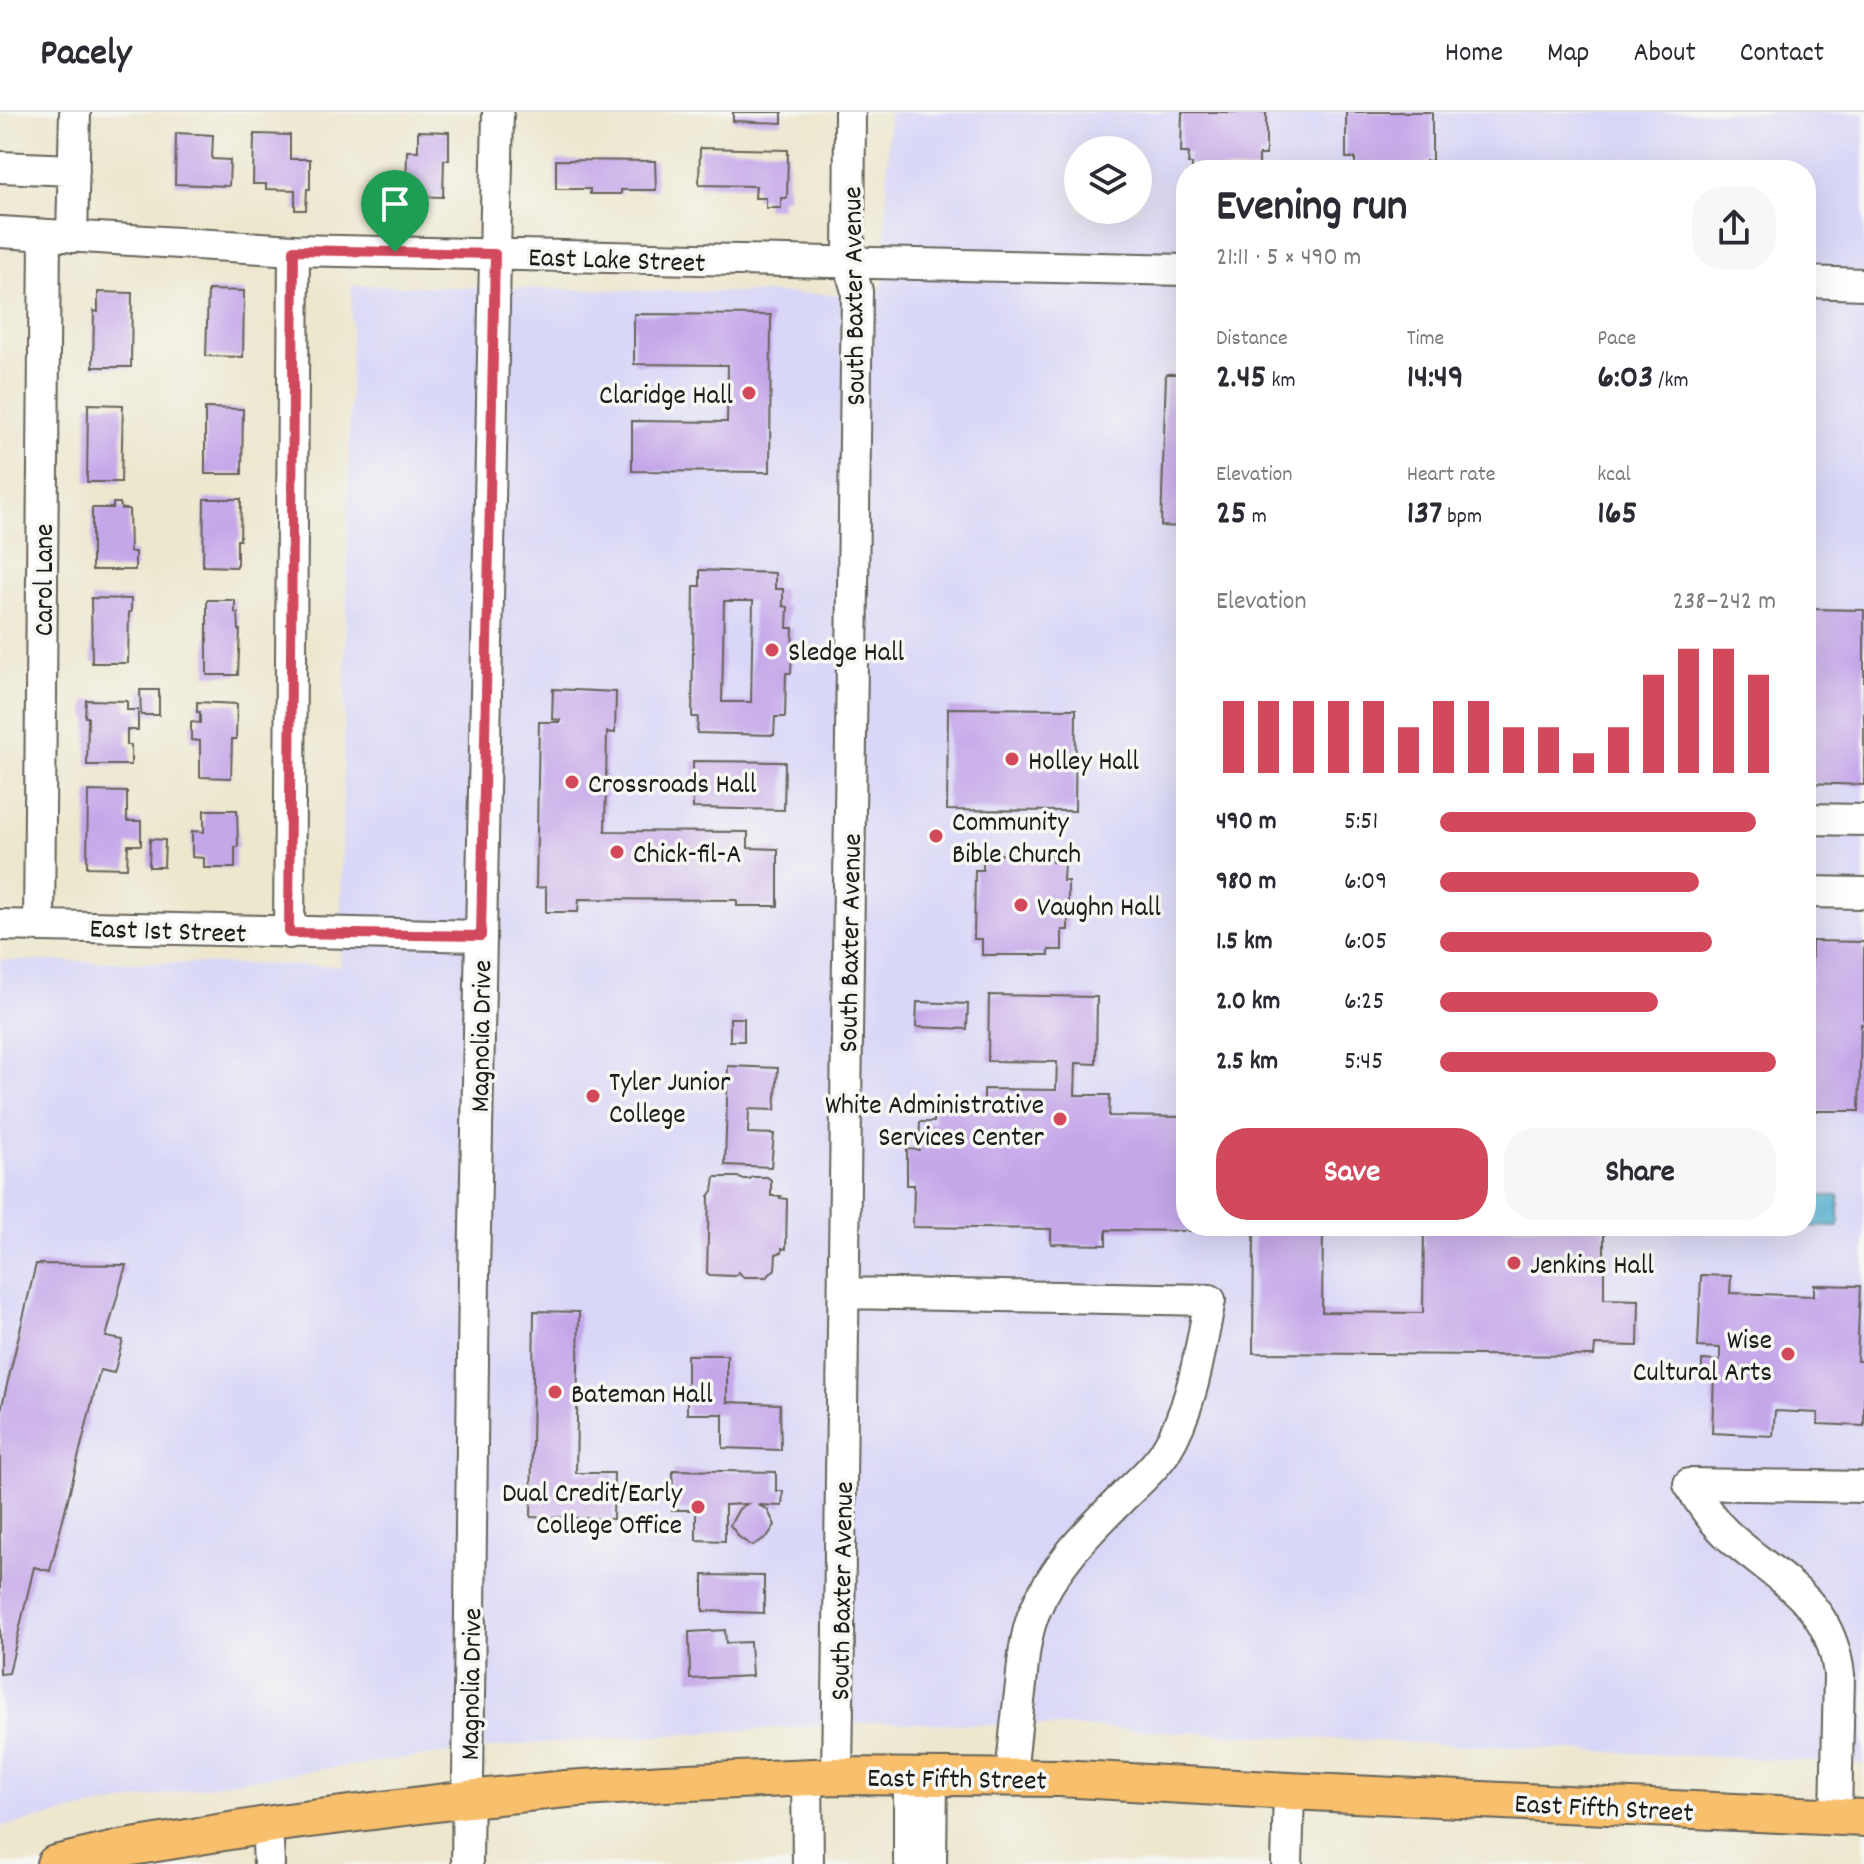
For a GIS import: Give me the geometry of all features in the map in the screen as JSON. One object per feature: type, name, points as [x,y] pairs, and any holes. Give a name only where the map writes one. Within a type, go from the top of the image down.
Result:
[{"type":"main road","name":"East Fifth Street","points":[[55,1864],[120,1849],[154,1854],[267,1825],[468,1799],[566,1789],[822,1776],[1011,1776],[1850,1817]]},
{"type":"street","name":"Carol Lane","points":[[39,926],[59,236],[74,170],[75,112]]},
{"type":"street","name":"Magnolia Drive","points":[[467,1864],[474,1276],[498,112]]},
{"type":"street","name":"South Baxter Avenue","points":[[808,1864],[822,1776],[844,1293],[857,291],[849,264],[850,112]]},
{"type":"street","points":[[0,167],[74,170]]},
{"type":"street","name":"East Lake Street","points":[[0,232],[294,250],[1176,270]]},
{"type":"street","points":[[289,933],[294,250]]},
{"type":"street","points":[[1816,282],[1864,284]]},
{"type":"street","points":[[1816,819],[1864,820]]},
{"type":"street","points":[[1816,892],[1864,893]]},
{"type":"street","name":"East 1st Street","points":[[0,925],[481,936]]},
{"type":"street","points":[[844,1293],[1210,1300],[1193,1380],[1164,1453],[1090,1529],[1055,1574],[1034,1612],[1024,1650],[1011,1776]]},
{"type":"street","points":[[1850,1817],[1837,1653],[1830,1634],[1820,1617],[1795,1589],[1713,1520],[1689,1484],[1864,1487]]},
{"type":"street","points":[[915,1863],[921,1777]]},
{"type":"street","points":[[1287,1864],[1289,1791]]},
{"type":"street","points":[[267,1825],[269,1864]]},
{"type":"shaded area","name":"Tyler Junior College","points":[[889,112],[1864,112],[1864,1764],[1079,1727],[877,1722],[529,1744],[392,1760],[237,1781],[0,1827],[0,960],[340,966],[352,285],[875,295],[884,283]]},
{"type":"water","points":[[1816,1196],[1839,1196],[1839,1227],[1816,1227]]},
{"type":"building","points":[[733,112],[782,112],[782,123],[733,121]]},
{"type":"building","points":[[1182,112],[1266,112],[1266,155],[1259,155],[1259,160],[1188,160],[1189,153],[1181,153]]},
{"type":"building","points":[[1346,112],[1432,112],[1432,160],[1346,158]]},
{"type":"building","points":[[418,131],[449,132],[449,160],[444,160],[443,197],[406,196],[407,151],[418,151]]},
{"type":"building","points":[[176,133],[213,135],[212,159],[230,160],[229,186],[175,184]]},
{"type":"building","points":[[254,134],[290,135],[290,159],[310,159],[306,210],[295,210],[295,190],[266,189],[266,184],[253,184]]},
{"type":"building","points":[[700,148],[788,150],[787,198],[781,198],[781,208],[766,208],[766,198],[755,198],[756,186],[699,185]]},
{"type":"building","points":[[556,160],[655,161],[656,190],[590,194],[590,189],[556,189]]},
{"type":"building","points":[[208,290],[244,291],[243,357],[206,356]]},
{"type":"building","points":[[98,292],[132,293],[131,367],[93,367],[94,311],[98,312]]},
{"type":"building","name":"Claridge Hall","points":[[634,314],[771,315],[770,472],[632,471],[632,421],[727,422],[728,365],[634,364]]},
{"type":"building","points":[[1166,374],[1176,374],[1176,527],[1161,526]]},
{"type":"building","points":[[88,404],[123,405],[121,482],[87,482]]},
{"type":"building","points":[[205,408],[243,409],[242,474],[205,474]]},
{"type":"building","points":[[204,499],[241,499],[237,567],[203,566]]},
{"type":"building","points":[[113,503],[120,503],[121,509],[129,509],[130,552],[135,552],[135,570],[92,570],[92,508],[113,508]]},
{"type":"building","name":"Sledge Hall","points":[[700,570],[775,573],[775,589],[783,589],[783,606],[788,607],[787,628],[793,628],[791,673],[786,673],[785,717],[775,717],[774,735],[697,733],[698,717],[692,717],[694,586],[700,586]],"holes":[[[724,601],[753,601],[751,702],[722,702]]]},
{"type":"building","points":[[91,598],[131,599],[128,663],[92,663]]},
{"type":"building","points":[[207,600],[235,600],[240,630],[238,675],[207,675]]},
{"type":"building","points":[[1816,609],[1864,610],[1864,785],[1816,783]]},
{"type":"building","name":"Crossroads Hall","points":[[553,689],[616,692],[615,733],[607,732],[605,831],[748,832],[748,848],[778,849],[778,906],[737,906],[737,900],[579,899],[578,912],[546,912],[546,887],[536,888],[539,722],[560,722],[552,719]]},
{"type":"building","points":[[140,690],[159,690],[159,715],[141,715]]},
{"type":"building","points":[[86,700],[127,701],[127,710],[138,710],[138,730],[127,730],[131,765],[87,765]]},
{"type":"building","points":[[197,702],[237,704],[231,778],[200,777],[200,741],[191,740],[191,722],[200,723]]},
{"type":"building","name":"Holley Hall","points":[[948,708],[1076,709],[1075,811],[947,810]]},
{"type":"building","points":[[693,761],[785,762],[784,810],[693,808]]},
{"type":"building","points":[[88,791],[127,792],[127,821],[141,821],[141,845],[128,845],[127,868],[87,867]]},
{"type":"building","points":[[204,810],[237,810],[235,868],[204,868],[204,858],[192,857],[192,831],[204,832]]},
{"type":"building","points":[[150,839],[165,840],[164,867],[149,867]]},
{"type":"building","name":"Vaughn Hall","points":[[983,854],[1052,855],[1052,862],[1064,862],[1063,881],[1068,881],[1068,930],[1062,930],[1062,950],[1049,950],[1049,955],[982,955],[982,939],[974,939],[975,870],[983,870]]},
{"type":"building","points":[[1816,941],[1864,942],[1864,1025],[1861,1024],[1859,1111],[1816,1111]]},
{"type":"building","name":"White Administrative Services Center","points":[[989,995],[1097,997],[1096,1064],[1076,1063],[1075,1095],[1110,1095],[1109,1116],[1176,1117],[1176,1231],[1106,1230],[1106,1245],[1051,1244],[1051,1229],[913,1227],[914,1185],[907,1185],[907,1149],[919,1150],[920,1122],[934,1122],[934,1104],[984,1105],[984,1089],[1056,1090],[1057,1062],[988,1061]]},
{"type":"building","points":[[917,1002],[968,1004],[967,1029],[916,1027]]},
{"type":"building","points":[[730,1018],[744,1018],[744,1041],[730,1041]]},
{"type":"building","points":[[728,1066],[778,1068],[775,1110],[749,1109],[748,1133],[774,1134],[771,1167],[725,1165]]},
{"type":"building","points":[[715,1177],[767,1177],[771,1180],[771,1196],[787,1199],[786,1249],[782,1248],[782,1252],[776,1254],[775,1269],[767,1277],[743,1277],[739,1272],[735,1276],[707,1273],[709,1196]]},
{"type":"building","name":"Jenkins Hall","points":[[1254,1236],[1323,1236],[1322,1312],[1423,1313],[1424,1236],[1604,1236],[1604,1299],[1639,1300],[1638,1346],[1595,1345],[1594,1356],[1253,1353]]},
{"type":"building","points":[[36,1264],[126,1265],[106,1337],[123,1340],[114,1373],[100,1370],[50,1571],[34,1567],[9,1673],[0,1674],[0,1414]]},
{"type":"building","name":"Wise Cultural Arts","points":[[1701,1275],[1731,1276],[1730,1293],[1814,1296],[1814,1285],[1860,1286],[1857,1361],[1864,1361],[1864,1426],[1818,1424],[1818,1413],[1775,1411],[1773,1436],[1712,1433],[1714,1374],[1702,1374],[1702,1360],[1720,1361],[1720,1348],[1698,1347]]},
{"type":"building","name":"Bateman Hall","points":[[534,1311],[579,1312],[576,1473],[614,1473],[613,1519],[531,1517]]},
{"type":"building","points":[[687,1355],[727,1355],[727,1402],[780,1404],[781,1450],[723,1448],[723,1414],[687,1414]]},
{"type":"building","name":"Dual Credit/Early College Office","points":[[673,1470],[776,1472],[776,1491],[783,1491],[782,1506],[758,1505],[767,1509],[775,1525],[767,1537],[752,1546],[739,1537],[730,1525],[739,1509],[747,1504],[725,1505],[725,1541],[696,1540],[696,1510],[672,1510]]},
{"type":"building","points":[[703,1575],[764,1576],[764,1613],[703,1611]]},
{"type":"building","points":[[725,1630],[726,1643],[750,1642],[752,1676],[690,1679],[689,1632]]},
{"type":"place","name":"Claridge Hall","points":[[749,393]]},
{"type":"place","name":"Sledge Hall","points":[[772,650]]},
{"type":"place","name":"Holley Hall","points":[[1012,759]]},
{"type":"place","name":"Crossroads Hall","points":[[572,782]]},
{"type":"place","name":"Community Bible Church","points":[[936,836]]},
{"type":"place","name":"Chick-fil-A","points":[[617,852]]},
{"type":"place","name":"Vaughn Hall","points":[[1021,905]]},
{"type":"place","name":"Tyler Junior College","points":[[593,1096]]},
{"type":"place","name":"White Administrative Services Center","points":[[1060,1119]]},
{"type":"place","name":"Jenkins Hall","points":[[1514,1263]]},
{"type":"place","name":"Wise Cultural Arts","points":[[1788,1354]]},
{"type":"place","name":"Bateman Hall","points":[[555,1392]]},
{"type":"place","name":"Dual Credit/Early College Office","points":[[698,1507]]},
{"type":"route","points":[[294,250],[395,252],[495,254],[481,936],[289,933],[294,250]]}]
